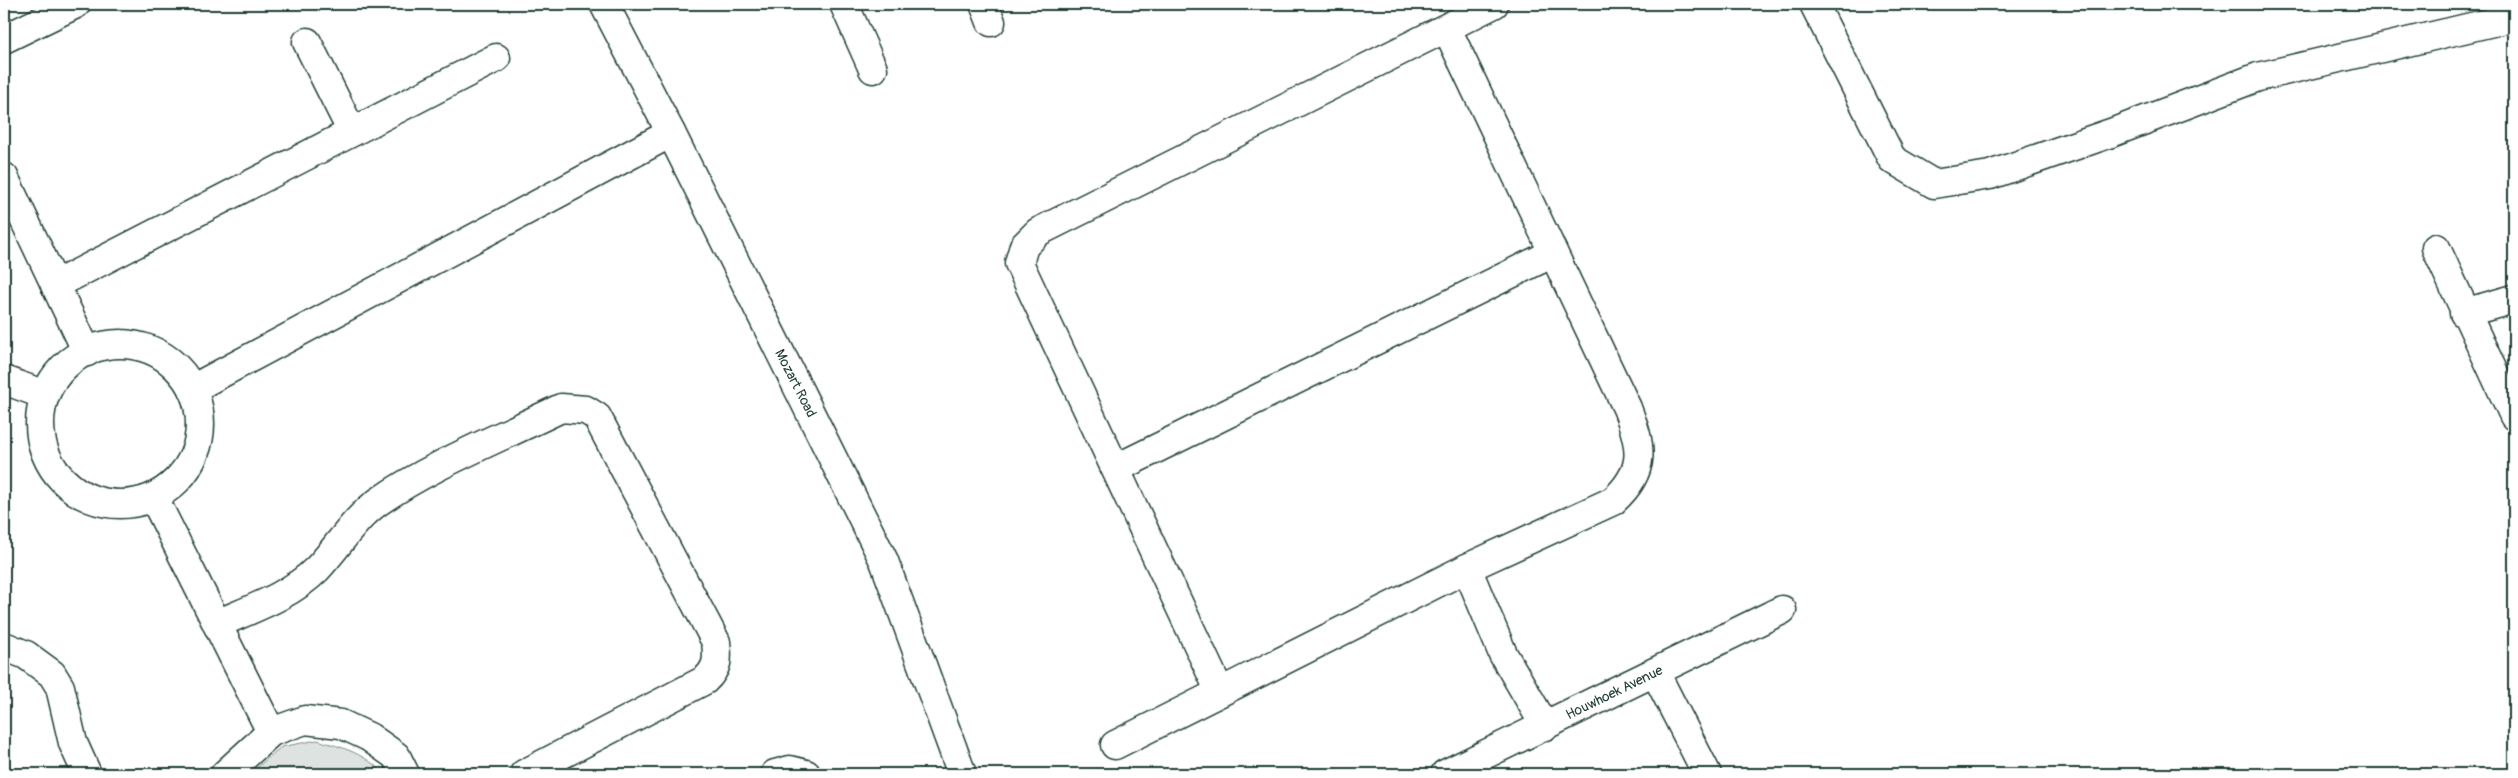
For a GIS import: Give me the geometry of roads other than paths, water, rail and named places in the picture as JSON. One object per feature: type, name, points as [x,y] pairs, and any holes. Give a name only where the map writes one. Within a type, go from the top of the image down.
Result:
[{"type":"street","points":[[4,39],[76,4]]},
{"type":"street","name":"Mozart Road","points":[[604,4],[671,133],[884,560],[962,774]]},
{"type":"street","points":[[844,4],[873,69]]},
{"type":"street","points":[[1220,692],[1020,263],[1024,246],[1038,232],[1494,4]]},
{"type":"street","points":[[1814,4],[1892,159],[1934,184],[1990,175],[2111,133],[2258,77],[2514,17]]},
{"type":"street","points":[[1114,745],[1467,568],[1612,501],[1629,486],[1638,462],[1639,440],[1627,408],[1446,29]]},
{"type":"street","points":[[307,42],[352,132]]},
{"type":"street","points":[[54,285],[496,58]]},
{"type":"street","points":[[192,389],[671,133]]},
{"type":"street","points":[[4,177],[87,352]]},
{"type":"street","points":[[2436,248],[2464,312],[2514,416]]},
{"type":"street","points":[[1117,468],[1553,253]]},
{"type":"street","points":[[2464,312],[2514,300]]},
{"type":"street","points":[[126,344],[151,350],[172,363],[189,382],[199,406],[201,434],[193,460],[177,482],[154,498],[128,504],[100,502],[75,491],[55,472],[42,447],[40,420],[45,395],[58,373],[77,357],[87,352],[100,346],[126,344]]},
{"type":"street","points":[[4,380],[45,395]]},
{"type":"street","points":[[217,624],[284,593],[302,582],[316,570],[364,515],[377,503],[410,482],[561,408],[586,410],[597,417],[716,642],[718,658],[715,670],[706,680],[524,774]]},
{"type":"street","points":[[154,498],[271,732]]},
{"type":"street","points":[[1467,568],[1503,654],[1545,726]]},
{"type":"street","name":"Houwhoek Avenue","points":[[1445,774],[1782,610]]},
{"type":"street","points":[[4,646],[11,647],[26,655],[52,674],[60,687],[71,735],[87,774]]},
{"type":"street","points":[[1655,672],[1707,774]]},
{"type":"street","points":[[226,774],[271,732],[305,720],[341,724],[368,737],[396,756],[405,774]]},
{"type":"street","points":[[774,774],[790,770],[806,774]]}]
